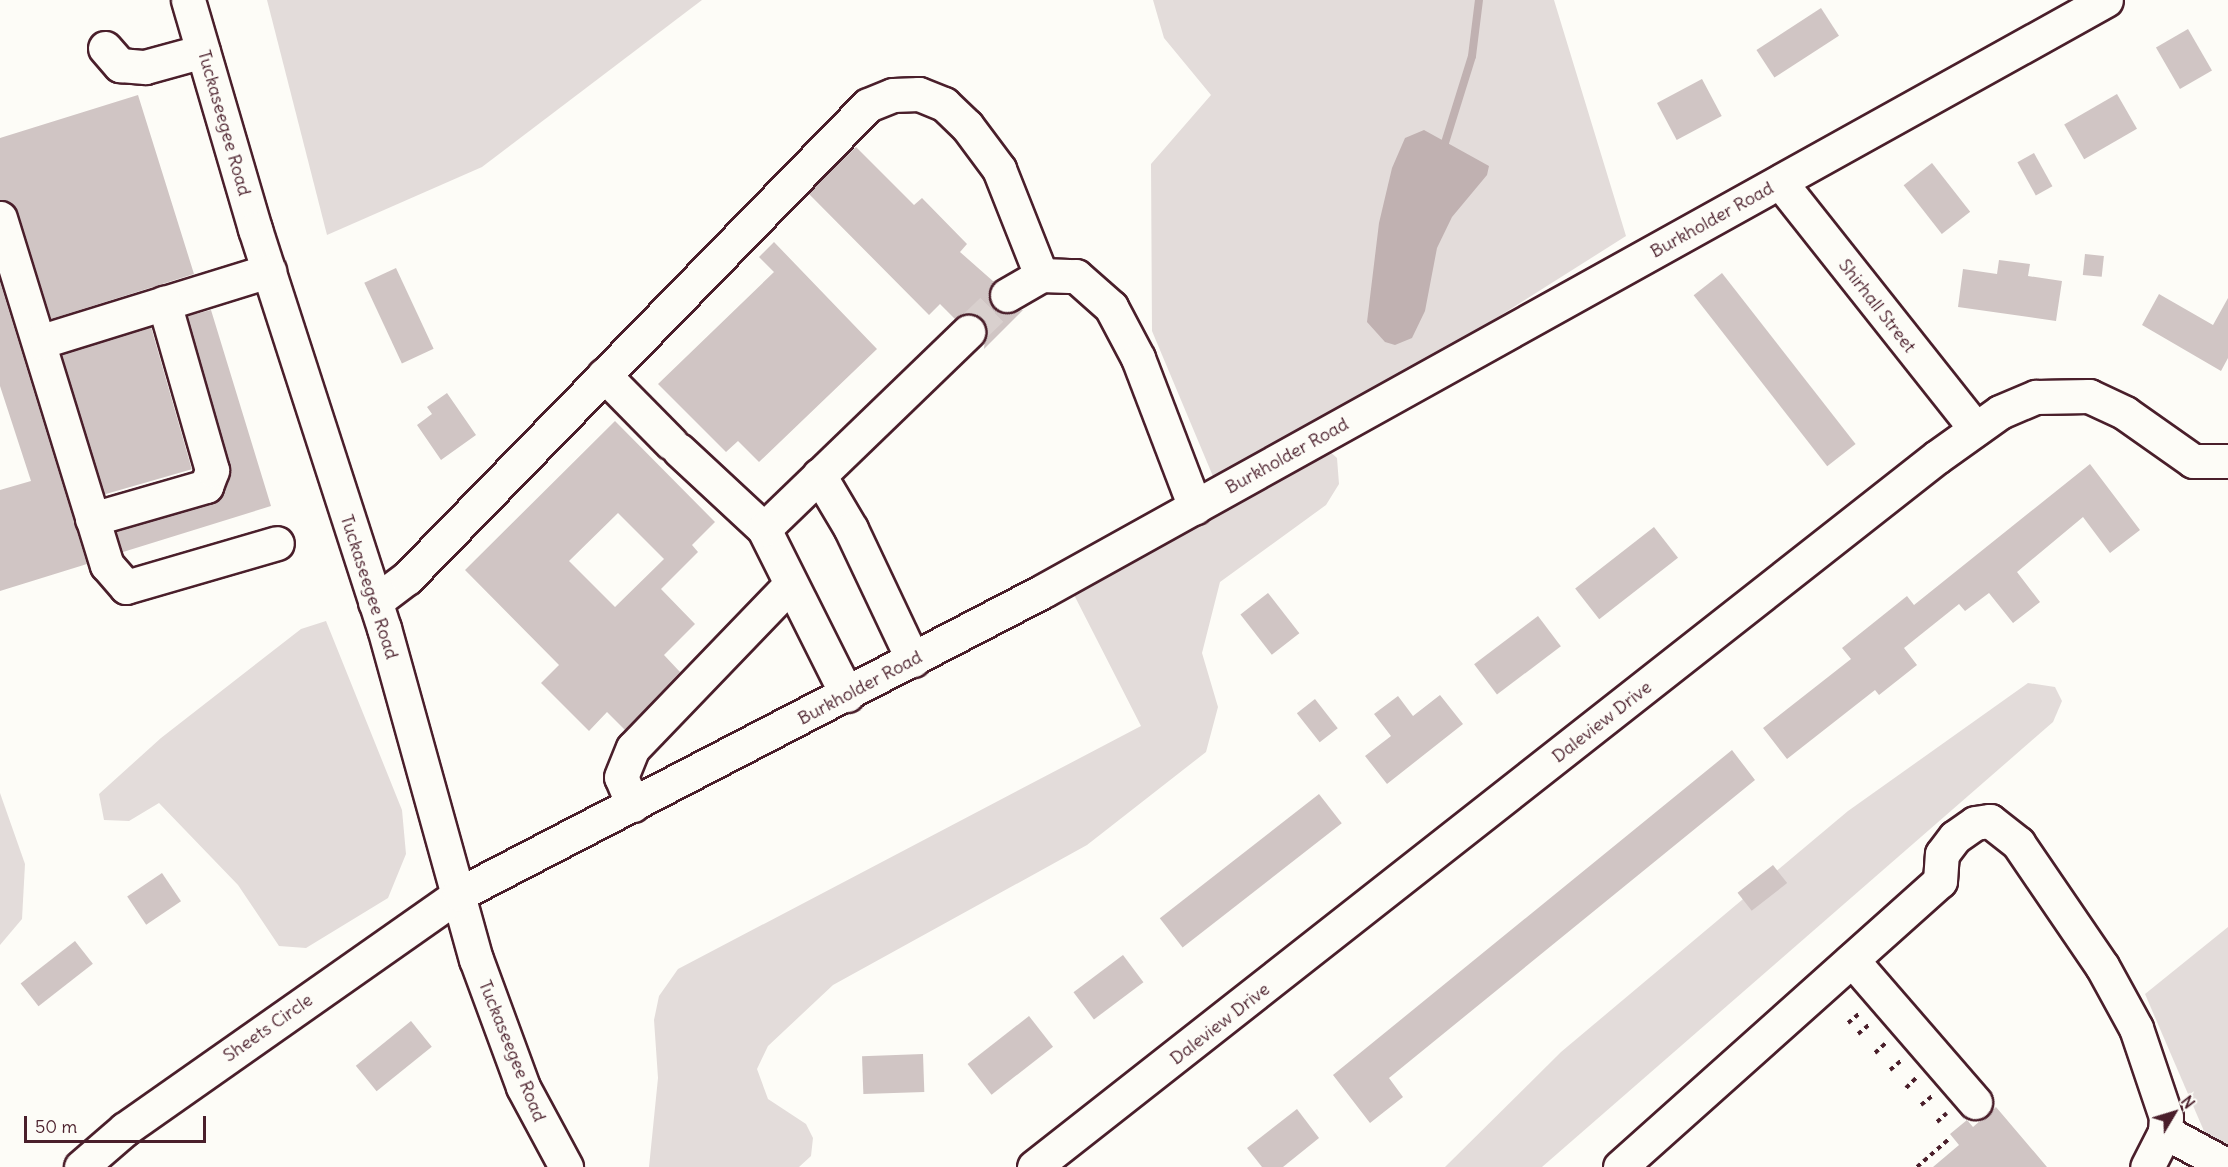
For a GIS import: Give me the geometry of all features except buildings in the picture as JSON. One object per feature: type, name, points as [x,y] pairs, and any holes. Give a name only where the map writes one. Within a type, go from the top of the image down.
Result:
[{"type":"street","name":"Tuckaseegee Road","points":[[188,0],[269,271],[375,602],[498,1026],[523,1087],[566,1167]]},
{"type":"street","name":"Burkholder Road","points":[[459,894],[848,695],[1195,507],[2106,0]]},
{"type":"street","points":[[105,48],[120,65],[145,67],[203,51]]},
{"type":"street","points":[[375,602],[407,578],[868,105],[892,95],[919,94],[944,104],[967,126],[999,169],[1041,275]]},
{"type":"street","name":"Shirhall Street","points":[[1780,182],[1976,429]]},
{"type":"street","points":[[0,218],[107,565],[126,587],[277,543]]},
{"type":"street","points":[[39,342],[269,271]]},
{"type":"street","points":[[1007,295],[1041,275],[1076,276],[1112,308],[1138,358],[1195,507]]},
{"type":"street","points":[[92,519],[206,486],[212,470],[165,303]]},
{"type":"street","points":[[764,530],[968,332]]},
{"type":"street","points":[[604,375],[677,442],[764,530],[848,695]]},
{"type":"street","name":"Daleview Drive","points":[[1034,1167],[1976,429],[2036,397],[2089,396],[2125,413],[2193,461],[2228,461]]},
{"type":"street","points":[[819,475],[851,529],[913,660]]},
{"type":"street","points":[[633,805],[621,777],[633,748],[790,585]]},
{"type":"street","points":[[1620,1167],[1940,881],[1942,854],[1955,837],[1975,823],[1990,820],[2018,843],[2096,957],[2125,1007],[2162,1099],[2165,1132],[2147,1167]]},
{"type":"street","name":"Sheets Circle","points":[[81,1167],[125,1129],[459,894]]},
{"type":"street","points":[[1852,960],[1975,1102]]},
{"type":"street","points":[[2165,1132],[2228,1167]]},
{"type":"path","points":[[1917,1167],[1950,1138]]},
{"type":"shaded area","points":[[267,0],[702,0],[482,167],[327,235]]},
{"type":"shaded area","points":[[1153,0],[1554,0],[1626,236],[1220,493],[1152,331],[1151,164],[1211,95],[1164,38]]},
{"type":"shaded area","points":[[1424,130],[1489,166],[1487,175],[1452,217],[1437,248],[1425,311],[1412,338],[1395,345],[1385,342],[1367,322],[1379,223],[1392,168],[1405,138]]},
{"type":"shaded area","points":[[1327,449],[1337,458],[1339,484],[1326,505],[1220,582],[1202,653],[1218,707],[1206,752],[1087,845],[833,985],[768,1046],[757,1069],[768,1099],[806,1124],[813,1138],[811,1156],[799,1167],[649,1167],[658,1078],[654,1020],[659,996],[678,969],[1141,726],[1071,589]]},
{"type":"shaded area","points":[[326,621],[402,810],[406,854],[388,898],[306,948],[279,946],[238,885],[159,803],[129,821],[104,820],[99,794],[161,738],[301,629]]},
{"type":"shaded area","points":[[2028,683],[2055,687],[2062,701],[2053,722],[1542,1167],[1445,1167],[1561,1052],[1848,811]]},
{"type":"shaded area","points":[[0,793],[25,864],[22,919],[0,945]]},
{"type":"shaded area","points":[[2228,927],[2228,1167],[2216,1159],[2145,994]]},
{"type":"waterway","points":[[1444,146],[1472,56],[1479,0]]},
{"type":"tunnel","points":[[968,332],[1007,295]]}]
